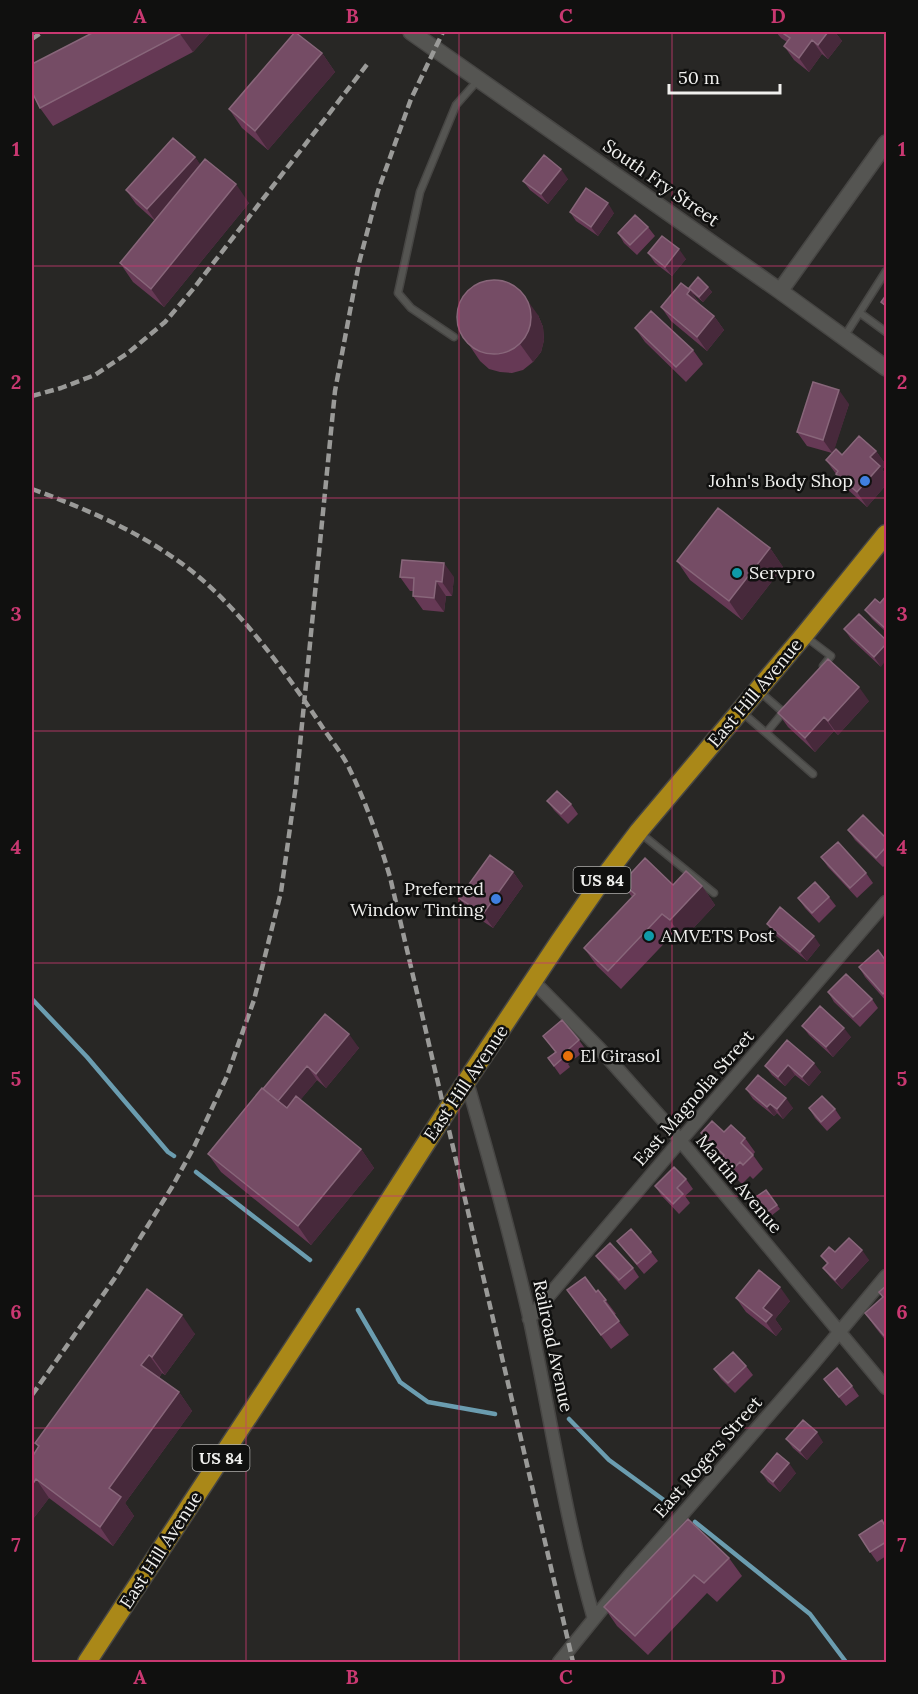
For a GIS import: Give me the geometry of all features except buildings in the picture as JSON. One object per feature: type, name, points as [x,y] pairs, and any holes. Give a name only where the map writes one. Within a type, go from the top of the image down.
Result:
[{"type":"highway","name":"East Hill Avenue","points":[[87,1662],[533,981],[596,889],[639,831],[886,534]]},
{"type":"street","name":"South Fry Street","points":[[411,32],[886,368]]},
{"type":"street","points":[[780,291],[886,143]]},
{"type":"street","name":"East Magnolia Street","points":[[529,1319],[886,902]]},
{"type":"street","name":"Martin Avenue","points":[[533,981],[599,1048],[664,1121],[886,1388]]},
{"type":"street","name":"Railroad Avenue","points":[[467,1082],[493,1168],[529,1319],[581,1573],[594,1620]]},
{"type":"street","name":"East Rogers Street","points":[[559,1662],[628,1577],[886,1276]]},
{"type":"lane","points":[[454,337],[411,308],[398,293],[420,192],[456,105],[479,79]]},
{"type":"lane","points":[[844,337],[886,271]]},
{"type":"lane","points":[[860,313],[886,332]]},
{"type":"lane","points":[[804,635],[831,656],[817,672]]},
{"type":"lane","points":[[758,690],[783,712]]},
{"type":"lane","points":[[766,733],[790,704]]},
{"type":"lane","points":[[740,711],[813,774]]},
{"type":"lane","points":[[639,831],[714,893]]},
{"type":"waterway","points":[[32,999],[87,1057],[168,1152],[174,1156]]},
{"type":"waterway","points":[[196,1172],[310,1260]]},
{"type":"waterway","points":[[358,1310],[400,1382],[428,1402],[495,1414]]},
{"type":"waterway","points":[[569,1419],[609,1460],[672,1506]]},
{"type":"waterway","points":[[695,1522],[810,1614],[846,1662]]},
{"type":"railway","points":[[32,39],[42,32]]},
{"type":"railway","points":[[32,1395],[117,1275],[172,1187],[194,1147],[227,1076],[254,1000],[281,892],[296,785],[335,391],[359,263],[378,191],[411,99],[443,32]]},
{"type":"railway","points":[[32,396],[95,375],[128,353],[165,322],[194,288],[369,62]]},
{"type":"railway","points":[[32,489],[87,511],[141,537],[174,558],[216,592],[255,634],[290,680],[340,752],[356,783],[390,877],[573,1662]]},
{"type":"place","name":"John's Body Shop","points":[[865,481]]},
{"type":"place","name":"Servpro","points":[[737,573]]},
{"type":"place","name":"Preferred Window Tinting","points":[[496,899]]},
{"type":"place","name":"AMVETS Post","points":[[649,936]]},
{"type":"place","name":"El Girasol","points":[[568,1056]]}]
